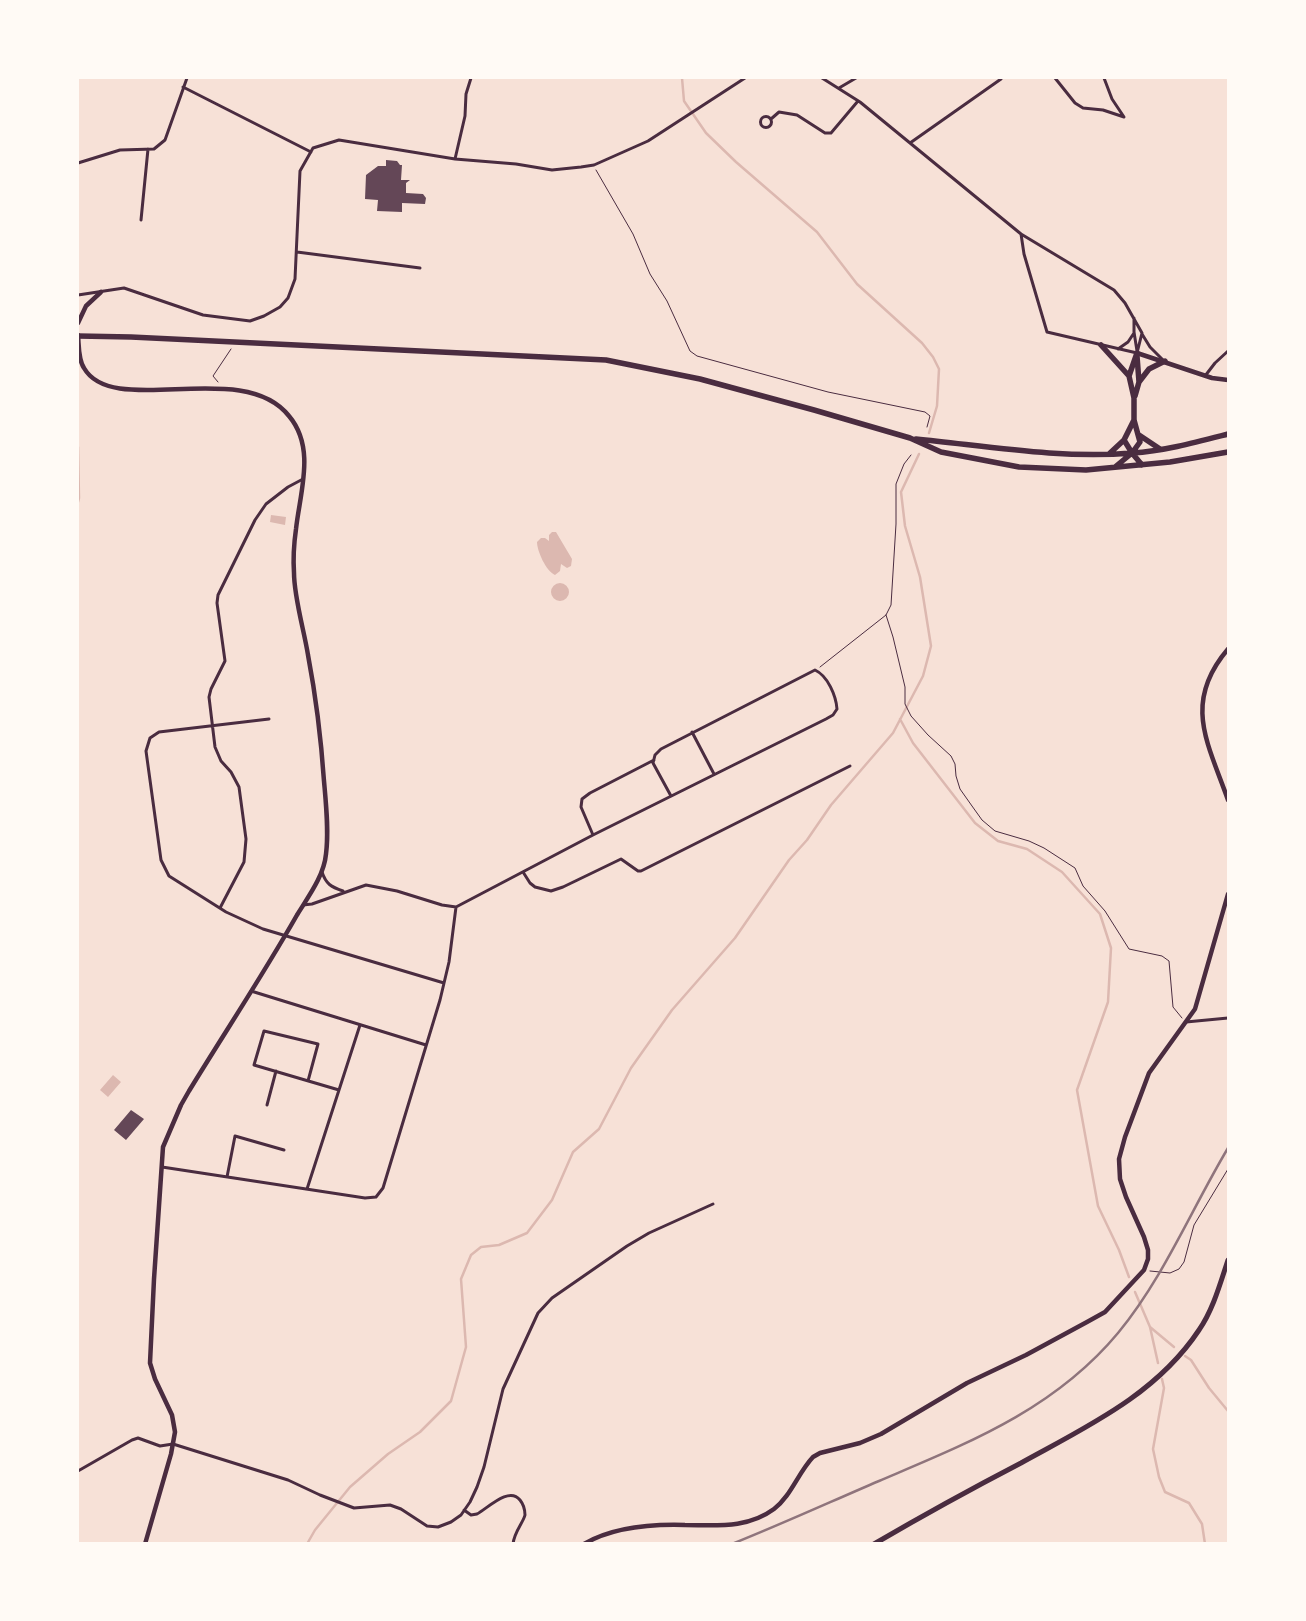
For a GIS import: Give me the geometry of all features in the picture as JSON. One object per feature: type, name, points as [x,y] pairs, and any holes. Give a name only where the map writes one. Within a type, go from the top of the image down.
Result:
[{"type":"main road","points":[[78,336],[606,360],[700,379],[910,438],[942,452],[1019,467],[1086,470],[1170,462],[1228,452]]},
{"type":"main road","points":[[1101,344],[1129,376],[1134,398],[1134,420],[1140,442],[1132,453],[1115,467]]},
{"type":"main road","points":[[1129,376],[1137,353]]},
{"type":"main road","points":[[1137,353],[1140,382]]},
{"type":"main road","points":[[1134,398],[1140,382],[1149,369],[1164,361]]},
{"type":"main road","points":[[1109,454],[1124,440],[1134,420]]},
{"type":"main road","points":[[910,438],[1028,452],[1093,455],[1160,449],[1228,434]]},
{"type":"main road","points":[[1139,435],[1160,449]]},
{"type":"main road","points":[[1124,440],[1142,465]]},
{"type":"main road","points":[[874,1544],[1080,1431],[1127,1402],[1156,1381],[1177,1359],[1199,1330],[1212,1304],[1228,1260]]},
{"type":"street","points":[[78,163],[120,150],[154,149],[166,140],[187,78]]},
{"type":"street","points":[[455,159],[465,116],[466,94],[471,78]]},
{"type":"street","points":[[78,295],[124,288],[203,315],[250,320],[264,316],[280,307],[288,298],[295,279],[300,171],[313,148],[339,140],[455,159],[516,164],[552,170],[594,165],[648,141],[745,78]]},
{"type":"street","points":[[822,78],[858,101],[1021,234],[1114,290],[1134,317],[1150,347],[1164,361]]},
{"type":"street","points":[[839,88],[856,78]]},
{"type":"street","points":[[1055,78],[1075,103],[1083,108],[1103,110],[1124,117],[1112,99],[1104,78]]},
{"type":"street","points":[[910,143],[1000,79]]},
{"type":"street","points":[[183,87],[311,152]]},
{"type":"street","points":[[771,119],[779,112],[797,115],[825,133],[831,134],[858,101]]},
{"type":"street","points":[[141,220],[148,149]]},
{"type":"street","points":[[1021,234],[1024,254],[1048,332],[1137,353],[1205,376],[1228,380]]},
{"type":"street","points":[[297,252],[420,268]]},
{"type":"street","points":[[78,323],[86,306],[101,292]]},
{"type":"street","points":[[1134,317],[1137,353]]},
{"type":"street","points":[[1118,349],[1128,342],[1134,332]]},
{"type":"street","points":[[1137,353],[1142,334]]},
{"type":"street","points":[[78,336],[80,359],[84,368],[98,382],[112,388],[130,390],[220,388],[257,394],[277,403],[290,416],[301,438],[305,458],[296,530],[294,578],[315,688],[327,826],[326,854],[322,872],[286,935],[181,1105],[163,1147],[150,1363],[155,1379],[172,1415],[176,1432],[145,1544]]},
{"type":"street","points":[[1205,376],[1215,362],[1228,351]]},
{"type":"street","points":[[78,368],[84,368]]},
{"type":"street","points":[[220,908],[244,862],[246,839],[240,787],[217,755],[212,726],[209,697],[225,661],[217,604],[218,595],[254,520],[266,504],[288,487],[303,479]]},
{"type":"street","points":[[1228,649],[1211,672],[1204,691],[1202,709],[1206,740],[1228,800]]},
{"type":"street","points":[[303,904],[312,904],[366,885],[397,891],[442,905],[456,907],[593,835],[671,796],[714,774],[833,715],[837,709],[836,699],[821,673],[815,670],[661,749],[655,755],[653,763],[671,796]]},
{"type":"street","points":[[269,719],[159,732],[150,738],[146,750],[161,860],[169,876],[248,924],[444,983]]},
{"type":"street","points":[[692,732],[714,774]]},
{"type":"street","points":[[593,835],[581,807],[582,800],[590,793],[654,760]]},
{"type":"street","points":[[523,872],[535,887],[551,891],[621,858],[638,871],[641,871],[850,766]]},
{"type":"street","points":[[322,872],[330,886],[344,892]]},
{"type":"street","points":[[584,1544],[610,1533],[643,1527],[718,1526],[756,1520],[774,1509],[784,1500],[813,1457],[881,1434],[967,1383],[1026,1355],[1105,1312],[1144,1270],[1148,1259],[1148,1250],[1144,1237],[1120,1179],[1119,1159],[1125,1137],[1149,1073],[1195,1009],[1228,894]]},
{"type":"street","points":[[162,1167],[365,1198],[376,1197],[383,1188],[444,983],[449,962],[456,907]]},
{"type":"street","points":[[251,991],[426,1045]]},
{"type":"street","points":[[1185,1022],[1228,1018]]},
{"type":"street","points":[[307,1189],[360,1025]]},
{"type":"street","points":[[308,1081],[318,1044],[264,1031],[254,1065],[276,1071],[308,1081],[339,1090]]},
{"type":"street","points":[[267,1105],[276,1071]]},
{"type":"street","points":[[227,1177],[235,1136],[284,1150]]},
{"type":"street","points":[[78,1471],[138,1438],[160,1446],[173,1444],[288,1480],[354,1508],[390,1505],[401,1509],[427,1526],[438,1527],[451,1522],[461,1515],[470,1502],[484,1467],[503,1389],[538,1313],[552,1298],[627,1246],[650,1233],[713,1204]]},
{"type":"street","points":[[464,1510],[471,1515],[477,1514],[506,1495],[517,1497],[524,1509],[524,1516],[516,1530],[512,1544]]},
{"type":"path","points":[[594,165],[621,216],[633,234],[650,274],[666,301],[690,351],[697,356],[828,392],[925,412],[930,416],[926,427]]},
{"type":"path","points":[[220,388],[213,376],[235,342]]},
{"type":"path","points":[[815,670],[886,615],[891,605],[896,524],[896,484],[904,464],[911,455]]},
{"type":"path","points":[[886,615],[904,687],[905,704],[928,735],[951,756],[956,764],[956,776],[960,789],[982,820],[995,831],[1037,845],[1062,858],[1075,868],[1083,886],[1105,911],[1129,949],[1162,956],[1169,961],[1173,1007],[1185,1022]]},
{"type":"path","points":[[1144,1270],[1170,1272],[1178,1269],[1184,1262],[1194,1226],[1228,1169]]},
{"type":"shaded area","points":[[271,515],[286,517],[285,525],[270,522]]},
{"type":"shaded area","points":[[552,532],[556,532],[572,559],[571,566],[567,568],[561,564],[560,571],[555,575],[548,569],[543,560],[537,542],[541,538],[549,541],[549,535]]},
{"type":"shaded area","points":[[560,583],[566,586],[569,592],[566,598],[560,601],[554,598],[551,592],[554,586]]},
{"type":"shaded area","points":[[113,1075],[121,1082],[108,1097],[100,1090]]},
{"type":"building","points":[[386,160],[397,161],[402,165],[401,180],[410,180],[406,183],[406,193],[423,194],[426,198],[425,204],[402,203],[402,212],[377,211],[378,200],[365,199],[366,175],[378,166],[386,166]]},
{"type":"building","points":[[131,1110],[144,1119],[126,1140],[114,1130]]},
{"type":"waterway","points":[[682,78],[684,101],[706,133],[736,162],[817,232],[857,284],[922,343],[933,357],[939,369],[937,406],[929,433]]},
{"type":"waterway","points":[[78,447],[78,502]]},
{"type":"waterway","points":[[307,1544],[315,1530],[350,1487],[388,1454],[420,1432],[451,1401],[466,1347],[461,1279],[471,1255],[481,1247],[499,1245],[527,1233],[552,1200],[573,1152],[599,1129],[631,1068],[672,1010],[735,938],[789,860],[807,840],[831,805],[893,733],[923,676],[931,646],[920,577],[905,526],[901,492],[919,454]]},
{"type":"waterway","points":[[900,719],[913,743],[975,823],[998,841],[1027,849],[1062,872],[1100,914],[1111,948],[1108,1002],[1077,1090],[1098,1206],[1119,1250],[1129,1277]]},
{"type":"waterway","points":[[1135,1292],[1150,1327],[1158,1363]]},
{"type":"waterway","points":[[1150,1327],[1174,1347]]},
{"type":"waterway","points":[[1185,1356],[1191,1360],[1209,1388],[1228,1411]]},
{"type":"waterway","points":[[1162,1379],[1164,1388],[1153,1449],[1159,1477],[1165,1492],[1189,1503],[1202,1524],[1205,1544]]},
{"type":"railway","points":[[732,1544],[977,1438],[1038,1404],[1066,1383],[1093,1360],[1134,1312],[1163,1266],[1228,1148]]}]
